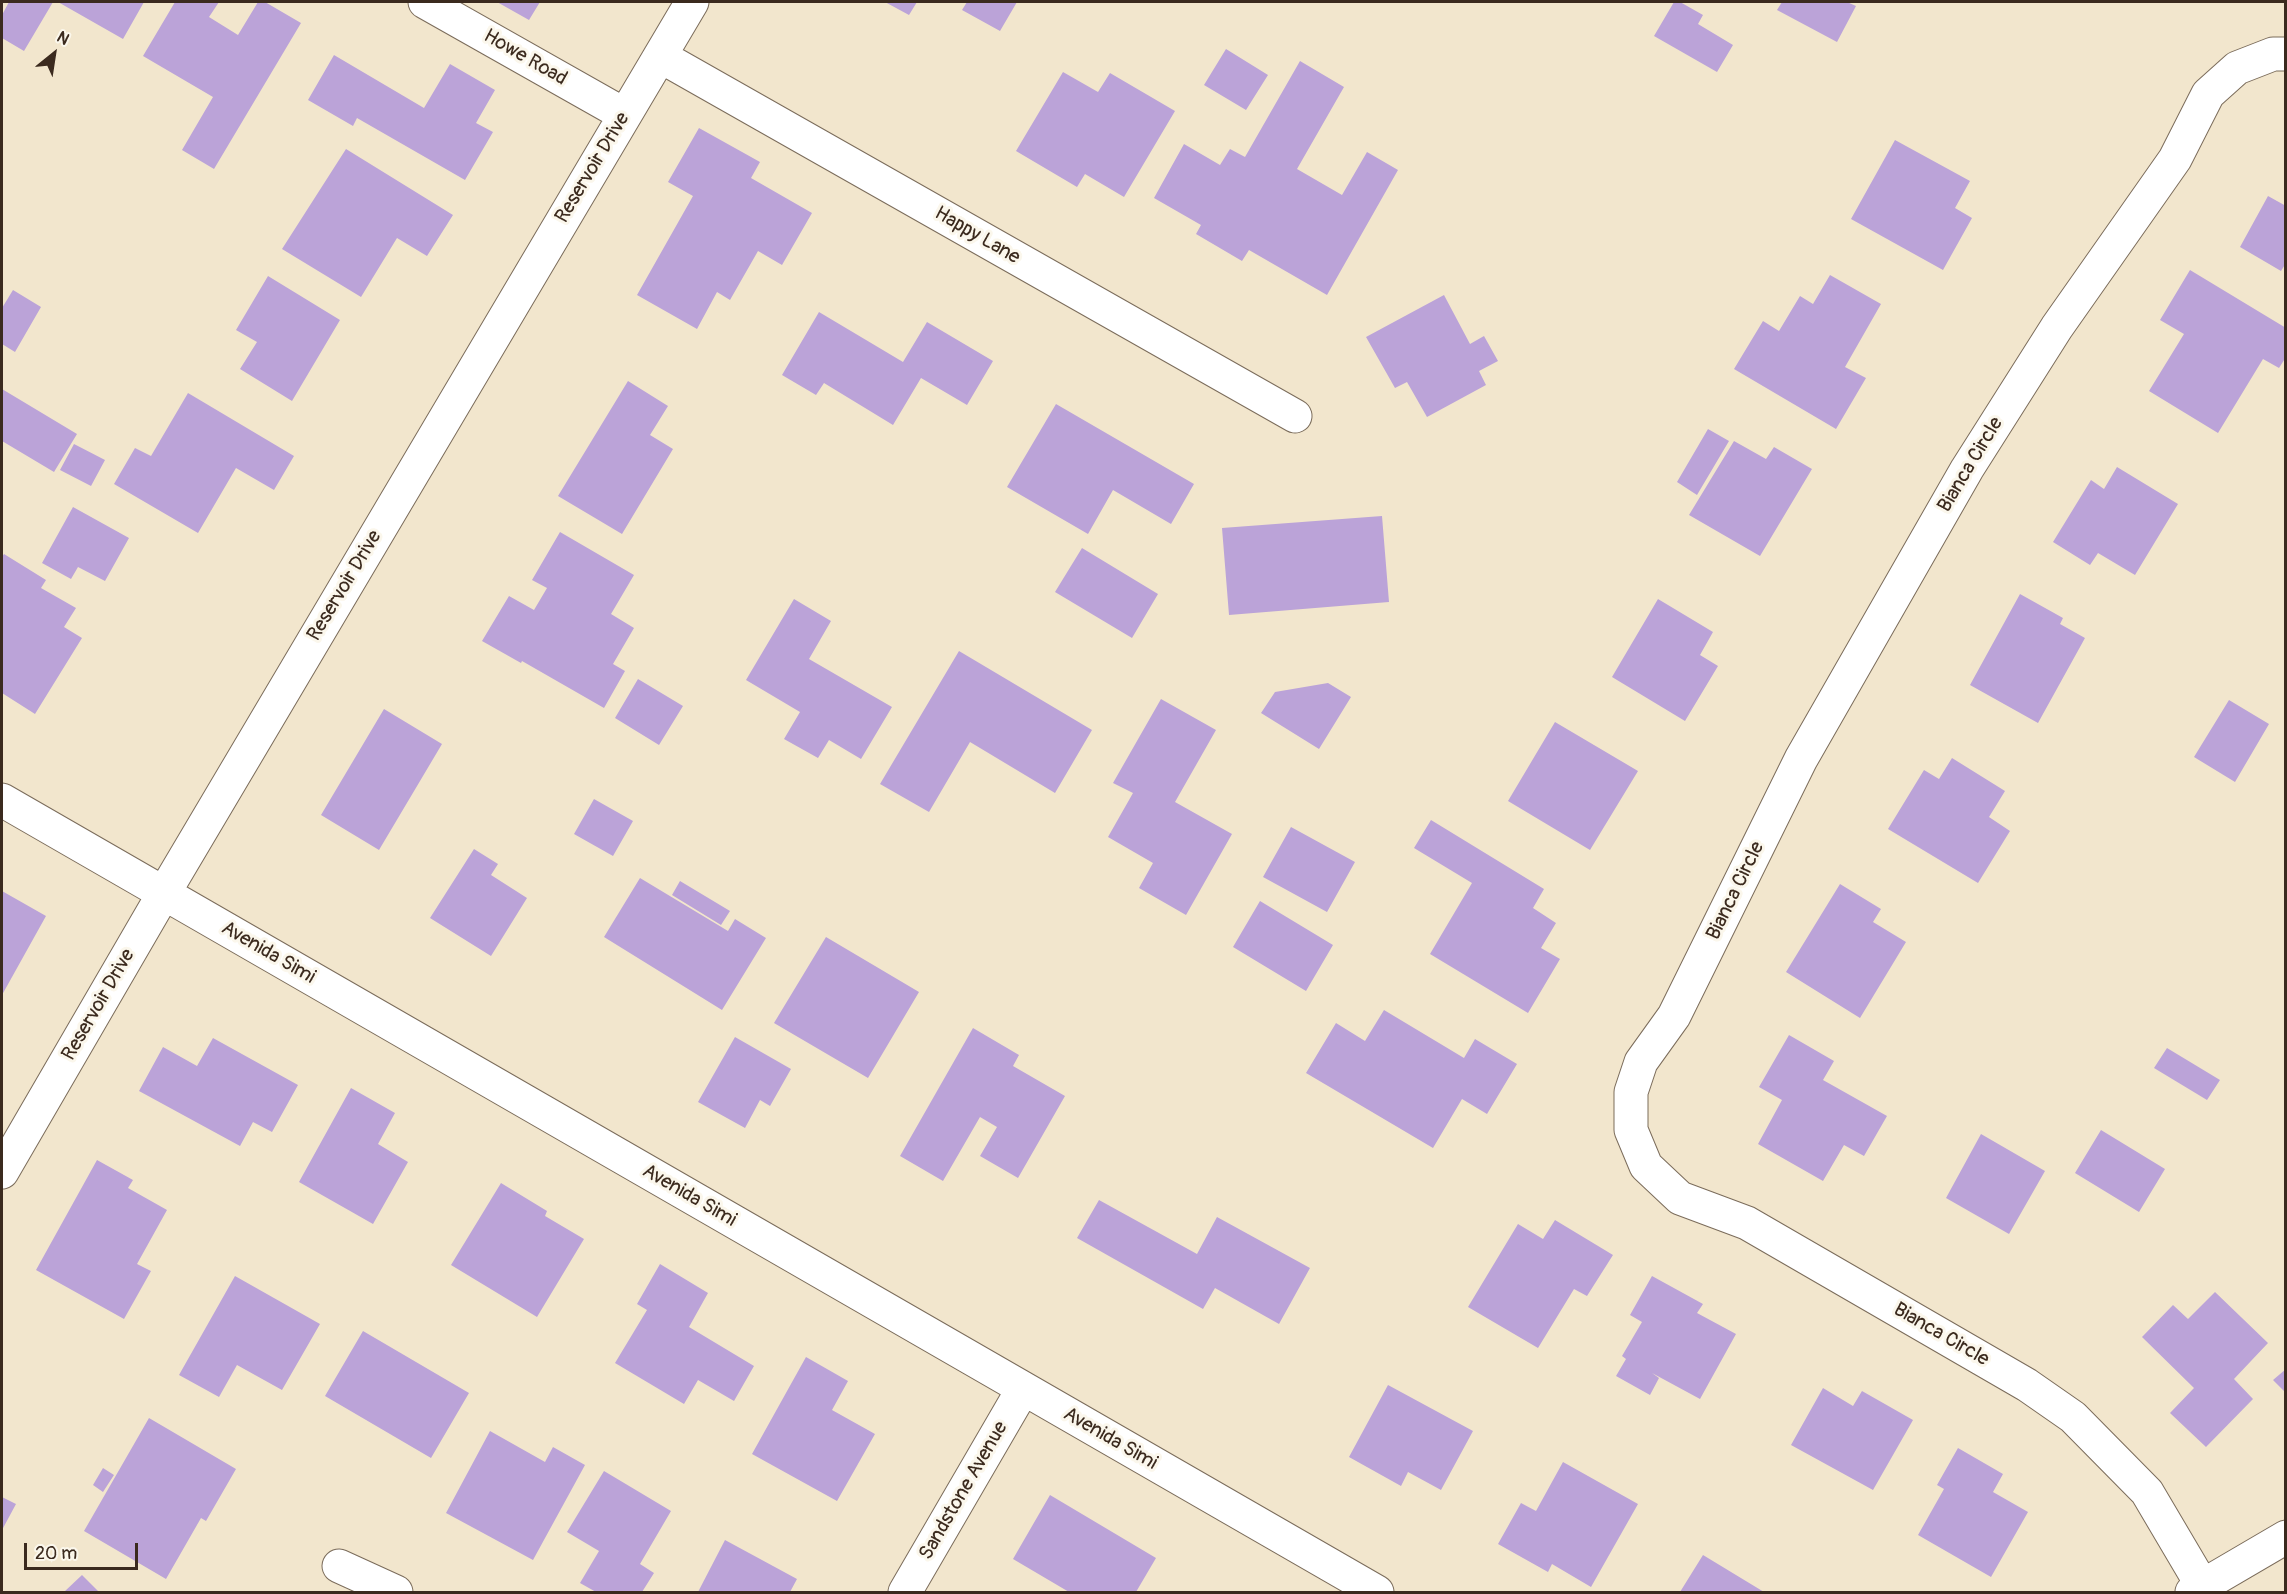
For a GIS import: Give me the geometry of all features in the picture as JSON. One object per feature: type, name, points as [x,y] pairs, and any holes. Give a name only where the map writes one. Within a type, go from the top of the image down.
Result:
[{"type":"street","name":"Howe Road","points":[[425,2],[625,115]]},
{"type":"street","name":"Reservoir Drive","points":[[2,1172],[164,893],[692,2]]},
{"type":"street","name":"Bianca Circle","points":[[2201,1590],[2147,1491],[2073,1417],[2027,1384],[1748,1223],[1680,1198],[1646,1166],[1631,1130],[1630,1092],[1641,1062],[1674,1016],[1801,759],[1973,459],[2057,327],[2175,159],[2208,94],[2237,68],[2273,54],[2286,54]]},
{"type":"street","name":"Happy Lane","points":[[660,56],[1295,416]]},
{"type":"street","name":"Avenida Simi","points":[[2,800],[1377,1593]]},
{"type":"street","name":"Sandstone Avenue","points":[[905,1593],[1023,1389]]},
{"type":"street","points":[[2201,1590],[2286,1537]]},
{"type":"street","points":[[339,1566],[396,1593]]},
{"type":"building","points":[[9,2],[53,2],[24,51],[2,38],[2,15]]},
{"type":"building","points":[[58,2],[144,2],[123,39]]},
{"type":"building","points":[[175,2],[219,2],[209,17],[238,35],[258,2],[265,2],[301,23],[214,169],[182,150],[213,97],[143,56]]},
{"type":"building","points":[[497,2],[540,2],[529,20]]},
{"type":"building","points":[[885,2],[917,2],[909,15]]},
{"type":"building","points":[[967,2],[1017,2],[1000,31],[962,10]]},
{"type":"building","points":[[1674,2],[1680,2],[1703,15],[1698,24],[1733,45],[1717,72],[1654,36]]},
{"type":"building","points":[[1782,2],[1847,2],[1856,6],[1837,42],[1777,10]]},
{"type":"building","points":[[1226,49],[1268,75],[1246,110],[1204,85]]},
{"type":"building","points":[[334,55],[424,108],[450,64],[495,90],[476,123],[493,132],[465,180],[357,118],[353,126],[308,100]]},
{"type":"building","points":[[1300,61],[1344,87],[1297,169],[1342,195],[1367,152],[1398,170],[1327,295],[1249,250],[1242,261],[1196,234],[1201,225],[1154,198],[1184,144],[1220,165],[1230,149],[1245,157]]},
{"type":"building","points":[[1063,72],[1098,92],[1110,73],[1175,111],[1124,197],[1085,174],[1077,187],[1016,151]]},
{"type":"building","points":[[699,128],[760,162],[751,178],[812,213],[782,265],[758,251],[730,300],[717,292],[697,329],[637,295],[693,196],[668,182]]},
{"type":"building","points":[[1895,140],[1970,181],[1955,208],[1972,218],[1943,270],[1851,219]]},
{"type":"building","points":[[346,149],[453,215],[427,256],[397,238],[361,297],[282,249]]},
{"type":"building","points":[[2268,196],[2286,206],[2286,263],[2281,271],[2240,247]]},
{"type":"building","points":[[2190,270],[2286,328],[2286,357],[2279,368],[2263,359],[2218,433],[2149,391],[2184,334],[2160,320]]},
{"type":"building","points":[[1830,275],[1881,304],[1845,367],[1866,378],[1836,429],[1734,369],[1763,321],[1779,331],[1800,296],[1813,304]]},
{"type":"building","points":[[268,276],[340,320],[292,401],[240,369],[257,342],[236,330]]},
{"type":"building","points":[[13,290],[41,307],[15,352],[2,344],[2,308]]},
{"type":"building","points":[[1444,295],[1470,344],[1484,336],[1498,361],[1479,371],[1486,385],[1427,417],[1407,382],[1395,388],[1366,337]]},
{"type":"building","points":[[819,312],[903,362],[927,322],[993,361],[967,405],[921,378],[893,425],[824,383],[816,395],[782,375]]},
{"type":"building","points":[[628,381],[668,406],[650,435],[673,449],[622,534],[558,496]]},
{"type":"building","points":[[2,389],[77,434],[54,472],[2,441]]},
{"type":"building","points":[[188,393],[294,456],[274,490],[236,468],[198,533],[114,484],[135,448],[151,456]]},
{"type":"building","points":[[1056,404],[1194,484],[1171,524],[1113,490],[1088,534],[1007,487]]},
{"type":"building","points":[[1708,429],[1729,441],[1697,495],[1677,482]]},
{"type":"building","points":[[1734,441],[1766,459],[1774,447],[1812,469],[1760,556],[1689,515]]},
{"type":"building","points":[[74,444],[105,460],[91,486],[60,470]]},
{"type":"building","points":[[2117,467],[2178,504],[2135,575],[2098,553],[2090,565],[2053,542],[2091,480],[2104,489]]},
{"type":"building","points":[[73,507],[129,538],[105,581],[78,567],[71,579],[42,563]]},
{"type":"building","points":[[1382,516],[1389,602],[1229,615],[1222,528]]},
{"type":"building","points":[[560,532],[634,575],[611,614],[634,628],[613,664],[625,671],[604,708],[482,641],[509,596],[534,610],[547,588],[532,580]]},
{"type":"building","points":[[1082,548],[1158,594],[1132,638],[1055,592]]},
{"type":"building","points":[[4,554],[46,580],[41,588],[76,608],[64,627],[82,638],[35,714],[2,693],[2,557]]},
{"type":"building","points":[[2020,594],[2063,618],[2060,624],[2085,638],[2038,723],[1970,685]]},
{"type":"building","points":[[794,599],[831,621],[809,659],[892,707],[861,759],[829,740],[818,758],[784,739],[800,712],[746,680]]},
{"type":"building","points":[[1658,599],[1713,632],[1700,655],[1718,666],[1685,721],[1612,677]]},
{"type":"building","points":[[959,651],[1092,730],[1055,793],[970,742],[929,812],[880,784]]},
{"type":"building","points":[[638,679],[683,706],[659,745],[615,718]]},
{"type":"building","points":[[1328,683],[1351,697],[1319,749],[1261,713],[1275,692]]},
{"type":"building","points":[[1161,699],[1216,730],[1175,802],[1232,834],[1186,915],[1139,888],[1153,863],[1108,837],[1133,793],[1113,783]]},
{"type":"building","points":[[2229,700],[2269,724],[2235,782],[2194,757]]},
{"type":"building","points":[[384,709],[442,744],[379,850],[321,815]]},
{"type":"building","points":[[1555,722],[1638,771],[1590,850],[1508,801]]},
{"type":"building","points":[[1952,758],[2005,791],[1989,817],[2010,831],[1978,883],[1888,829],[1924,770],[1939,779]]},
{"type":"building","points":[[594,799],[633,821],[613,856],[574,834]]},
{"type":"building","points":[[1431,820],[1544,889],[1533,908],[1556,923],[1541,948],[1560,959],[1528,1013],[1430,954],[1472,883],[1414,848]]},
{"type":"building","points":[[1291,827],[1355,862],[1327,912],[1263,877]]},
{"type":"building","points":[[474,849],[498,864],[491,875],[527,898],[491,956],[430,918]]},
{"type":"building","points":[[640,878],[728,931],[735,919],[766,938],[722,1010],[604,937]]},
{"type":"building","points":[[680,881],[730,911],[721,925],[672,895]]},
{"type":"building","points":[[1840,884],[1881,909],[1873,922],[1906,942],[1860,1018],[1786,972]]},
{"type":"building","points":[[2,891],[46,916],[2,995]]},
{"type":"building","points":[[1260,901],[1333,945],[1306,991],[1233,947]]},
{"type":"building","points":[[826,937],[919,992],[868,1078],[774,1023]]},
{"type":"building","points":[[1384,1010],[1464,1058],[1475,1039],[1517,1064],[1487,1114],[1462,1099],[1433,1148],[1306,1073],[1336,1023],[1365,1041]]},
{"type":"building","points":[[973,1028],[1019,1055],[1013,1066],[1065,1096],[1018,1178],[980,1156],[997,1127],[980,1117],[943,1181],[900,1156]]},
{"type":"building","points":[[1789,1035],[1834,1061],[1823,1080],[1887,1116],[1864,1156],[1844,1145],[1823,1181],[1758,1144],[1782,1100],[1759,1087]]},
{"type":"building","points":[[735,1037],[791,1069],[770,1106],[760,1100],[745,1128],[698,1102]]},
{"type":"building","points":[[213,1038],[298,1085],[272,1132],[253,1122],[240,1146],[139,1091],[163,1047],[197,1066]]},
{"type":"building","points":[[2167,1048],[2220,1080],[2207,1100],[2154,1068]]},
{"type":"building","points":[[351,1088],[395,1113],[378,1144],[408,1162],[373,1224],[299,1182]]},
{"type":"building","points":[[2101,1130],[2165,1169],[2139,1212],[2075,1173]]},
{"type":"building","points":[[1981,1134],[2045,1171],[2009,1234],[1946,1198]]},
{"type":"building","points":[[97,1160],[133,1180],[128,1188],[167,1210],[137,1264],[151,1271],[124,1319],[36,1270]]},
{"type":"building","points":[[501,1183],[547,1211],[545,1216],[584,1239],[537,1317],[451,1265]]},
{"type":"building","points":[[1099,1200],[1197,1254],[1217,1217],[1310,1268],[1279,1324],[1215,1288],[1203,1309],[1077,1238]]},
{"type":"building","points":[[1555,1220],[1613,1255],[1587,1296],[1574,1289],[1538,1348],[1468,1307],[1518,1224],[1543,1239]]},
{"type":"building","points":[[660,1264],[708,1293],[689,1327],[754,1366],[734,1401],[698,1380],[684,1404],[615,1363],[647,1310],[637,1304]]},
{"type":"building","points":[[235,1276],[320,1324],[282,1390],[237,1365],[219,1397],[179,1375]]},
{"type":"building","points":[[1652,1276],[1703,1304],[1697,1313],[1736,1334],[1700,1399],[1652,1373],[1659,1378],[1650,1395],[1616,1376],[1626,1359],[1622,1356],[1642,1322],[1630,1315]]},
{"type":"building","points":[[2215,1292],[2268,1343],[2234,1379],[2253,1399],[2206,1447],[2170,1413],[2194,1388],[2142,1337],[2173,1305],[2188,1319]]},
{"type":"building","points":[[363,1331],[469,1393],[431,1458],[325,1396]]},
{"type":"building","points":[[806,1357],[848,1381],[832,1410],[875,1434],[837,1501],[752,1454]]},
{"type":"building","points":[[2286,1369],[2286,1393],[2273,1380]]},
{"type":"building","points":[[1388,1385],[1473,1431],[1441,1490],[1408,1472],[1401,1486],[1349,1457]]},
{"type":"building","points":[[1823,1388],[1853,1406],[1862,1391],[1913,1420],[1873,1490],[1791,1445]]},
{"type":"building","points":[[149,1418],[236,1469],[206,1521],[201,1518],[166,1579],[84,1531]]},
{"type":"building","points":[[490,1431],[545,1462],[553,1447],[585,1465],[533,1560],[446,1513]]},
{"type":"building","points":[[1958,1448],[2003,1474],[1993,1492],[2028,1512],[1991,1577],[1918,1535],[1944,1489],[1937,1485]]},
{"type":"building","points":[[1563,1462],[1638,1504],[1591,1587],[1552,1564],[1548,1572],[1498,1544],[1521,1503],[1536,1511]]},
{"type":"building","points":[[103,1468],[114,1475],[103,1492],[93,1485]]},
{"type":"building","points":[[604,1471],[671,1511],[640,1564],[654,1573],[642,1592],[596,1592],[580,1583],[599,1551],[567,1532]]},
{"type":"building","points":[[1050,1495],[1156,1558],[1136,1592],[1069,1592],[1013,1559]]},
{"type":"building","points":[[2,1497],[16,1504],[2,1530]]},
{"type":"building","points":[[725,1540],[797,1579],[790,1592],[698,1592]]},
{"type":"building","points":[[1703,1555],[1764,1592],[1680,1592]]},
{"type":"building","points":[[82,1575],[99,1592],[64,1592]]}]
